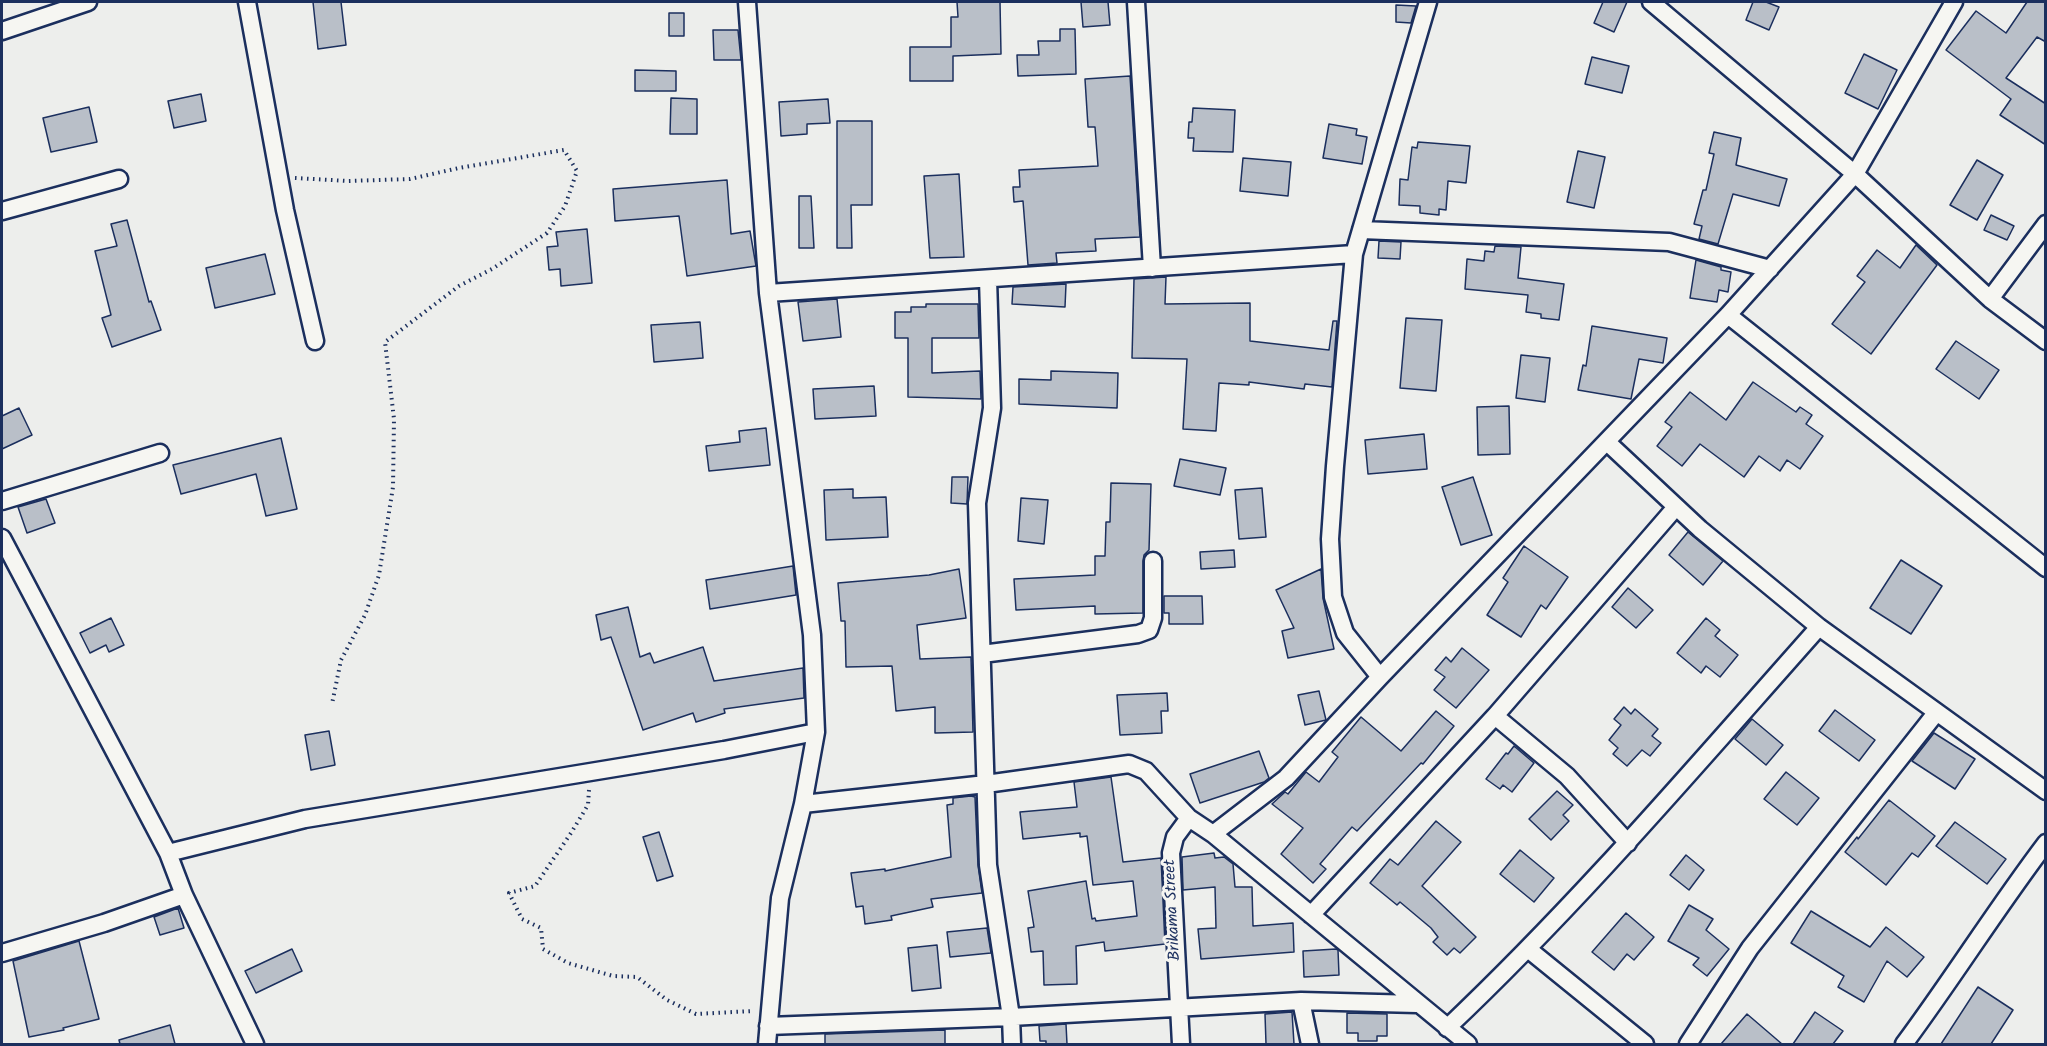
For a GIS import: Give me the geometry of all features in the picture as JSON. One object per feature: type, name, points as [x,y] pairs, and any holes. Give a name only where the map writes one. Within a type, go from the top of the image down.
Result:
[{"type":"street","points":[[2,31],[88,2]]},
{"type":"street","points":[[247,2],[279,177],[315,341]]},
{"type":"street","points":[[747,2],[768,293],[812,634],[816,732],[803,804],[780,898],[765,1018],[767,1044]]},
{"type":"street","points":[[1136,2],[1152,268]]},
{"type":"street","points":[[1380,677],[1345,633],[1333,597],[1330,539],[1335,466],[1354,254],[1428,2]]},
{"type":"street","points":[[1651,2],[1855,174],[1990,298],[2046,341]]},
{"type":"street","points":[[1213,834],[1286,778],[1728,315],[1855,174],[1954,2]]},
{"type":"street","points":[[2,211],[119,179]]},
{"type":"street","points":[[1990,298],[2046,224]]},
{"type":"street","points":[[1361,230],[1670,242],[1770,269]]},
{"type":"street","points":[[768,293],[1354,254]]},
{"type":"street","points":[[988,279],[992,408],[977,503],[988,865],[1011,1017],[1012,1044]]},
{"type":"street","points":[[1728,315],[2046,568]]},
{"type":"street","points":[[1607,442],[1700,529],[1819,627],[2046,790]]},
{"type":"street","points":[[2,501],[160,453]]},
{"type":"street","points":[[1311,915],[1495,716],[1676,507]]},
{"type":"street","points":[[2,538],[168,853],[184,895],[255,1044]]},
{"type":"street","points":[[982,654],[1138,634],[1149,630],[1153,618],[1153,561]]},
{"type":"street","points":[[1447,1028],[1528,949],[1628,843],[1819,627]]},
{"type":"street","points":[[1688,1044],[1750,948],[1936,712]]},
{"type":"street","points":[[1495,716],[1567,776],[1628,843]]},
{"type":"street","points":[[168,853],[305,819],[724,750],[816,732]]},
{"type":"street","points":[[803,804],[1129,765],[1146,771],[1189,818],[1213,834],[1468,1044]]},
{"type":"street","name":"Brikama Street","points":[[1181,1044],[1171,853],[1175,837],[1189,818]]},
{"type":"street","points":[[1904,1044],[1980,937],[2004,899],[2046,843]]},
{"type":"street","points":[[2,953],[104,923],[184,895]]},
{"type":"street","points":[[1528,949],[1645,1044]]},
{"type":"street","points":[[765,1018],[1011,1017],[1301,1000],[1417,1004]]},
{"type":"street","points":[[1301,1000],[1310,1044]]},
{"type":"path","points":[[279,177],[348,182],[410,179],[564,150],[577,171],[565,206],[547,233],[492,269],[459,286],[385,342],[394,419],[393,487],[379,575],[365,615],[341,660],[332,704]]},
{"type":"path","points":[[590,771],[588,805],[571,834],[535,886],[509,893],[522,919],[541,928],[543,949],[568,963],[613,976],[637,977],[667,1000],[696,1014],[765,1018]]},
{"type":"building","points":[[313,2],[341,2],[346,45],[318,49]]},
{"type":"building","points":[[957,2],[1000,2],[1001,54],[953,56],[953,81],[910,81],[910,47],[951,47],[951,17],[958,17]]},
{"type":"building","points":[[1081,2],[1108,2],[1110,25],[1083,27]]},
{"type":"building","points":[[1603,2],[1627,2],[1614,32],[1594,23]]},
{"type":"building","points":[[1753,2],[1766,2],[1779,7],[1769,30],[1746,20]]},
{"type":"building","points":[[2027,2],[2046,2],[2046,42],[2037,37],[2006,78],[2046,104],[2046,145],[2000,115],[2011,99],[1946,50],[1976,11],[2006,33]]},
{"type":"building","points":[[1396,5],[1416,6],[1411,23],[1396,22]]},
{"type":"building","points":[[669,13],[684,13],[684,36],[669,36]]},
{"type":"building","points":[[1060,29],[1075,29],[1076,74],[1018,76],[1017,55],[1039,55],[1038,41],[1060,41]]},
{"type":"building","points":[[713,30],[738,30],[741,60],[714,60]]},
{"type":"building","points":[[1864,54],[1897,70],[1878,109],[1845,93]]},
{"type":"building","points":[[1592,57],[1629,66],[1622,93],[1585,84]]},
{"type":"building","points":[[635,70],[676,71],[676,91],[635,91]]},
{"type":"building","points":[[1130,76],[1140,237],[1095,239],[1096,251],[1056,253],[1057,263],[1028,265],[1023,201],[1014,202],[1013,187],[1020,187],[1019,170],[1098,166],[1095,127],[1088,127],[1085,79]]},
{"type":"building","points":[[201,94],[206,121],[174,128],[168,101]]},
{"type":"building","points":[[671,98],[697,99],[697,134],[670,134]]},
{"type":"building","points":[[828,99],[830,123],[807,124],[807,134],[781,136],[779,102]]},
{"type":"building","points":[[89,107],[97,142],[51,152],[43,118]]},
{"type":"building","points":[[1193,108],[1235,110],[1233,152],[1193,151],[1194,138],[1188,138]]},
{"type":"building","points":[[837,121],[872,121],[872,205],[851,205],[852,248],[837,248]]},
{"type":"building","points":[[1329,124],[1357,129],[1356,135],[1367,137],[1362,164],[1323,158]]},
{"type":"building","points":[[1714,132],[1741,138],[1736,165],[1787,179],[1779,206],[1733,194],[1718,244],[1699,239],[1702,226],[1694,224],[1703,190],[1706,190],[1714,154],[1709,153]]},
{"type":"building","points":[[1418,142],[1470,146],[1466,183],[1448,181],[1446,210],[1439,209],[1439,215],[1420,213],[1420,206],[1399,205],[1400,179],[1408,180],[1412,147],[1417,148]]},
{"type":"building","points":[[1578,151],[1605,157],[1594,208],[1567,202]]},
{"type":"building","points":[[1243,158],[1291,162],[1288,196],[1240,191]]},
{"type":"building","points":[[1977,160],[2003,175],[1977,220],[1950,205]]},
{"type":"building","points":[[959,174],[964,257],[930,258],[924,176]]},
{"type":"building","points":[[727,180],[731,234],[750,231],[756,266],[687,276],[679,216],[615,221],[613,189]]},
{"type":"building","points":[[799,196],[811,196],[814,248],[799,248]]},
{"type":"building","points":[[1991,215],[2014,226],[2007,240],[1984,230]]},
{"type":"building","points":[[127,220],[149,302],[151,301],[161,330],[112,347],[102,318],[111,315],[95,251],[117,246],[111,224]]},
{"type":"building","points":[[587,229],[592,283],[561,286],[560,269],[549,270],[547,247],[558,246],[556,232]]},
{"type":"building","points":[[1379,241],[1401,242],[1400,259],[1378,258]]},
{"type":"building","points":[[1916,245],[1937,265],[1871,354],[1832,324],[1865,282],[1857,276],[1877,250],[1900,268]]},
{"type":"building","points":[[1495,246],[1521,247],[1518,278],[1564,284],[1559,320],[1541,318],[1541,314],[1526,312],[1528,295],[1465,289],[1467,259],[1484,261],[1485,251],[1494,252]]},
{"type":"building","points":[[265,254],[275,294],[215,308],[206,268]]},
{"type":"building","points":[[1696,260],[1731,272],[1728,292],[1719,290],[1717,302],[1690,298]]},
{"type":"building","points":[[1166,277],[1165,304],[1250,303],[1250,341],[1329,350],[1333,321],[1337,321],[1332,387],[1305,384],[1304,389],[1249,382],[1249,385],[1219,383],[1216,431],[1183,429],[1187,359],[1132,358],[1134,279]]},
{"type":"building","points":[[1066,284],[1065,307],[1012,304],[1013,287]]},
{"type":"building","points":[[837,299],[841,337],[803,341],[798,302]]},
{"type":"building","points":[[926,304],[978,304],[979,338],[932,338],[932,373],[980,371],[981,399],[908,397],[908,338],[895,338],[895,312],[911,312],[911,307],[926,307]]},
{"type":"building","points":[[1406,318],[1442,320],[1436,391],[1400,388]]},
{"type":"building","points":[[700,322],[703,358],[654,362],[651,325]]},
{"type":"building","points":[[1592,326],[1667,338],[1663,363],[1639,359],[1631,399],[1578,390],[1583,365],[1586,366]]},
{"type":"building","points":[[1956,341],[1999,370],[1979,399],[1936,369]]},
{"type":"building","points":[[1521,355],[1550,358],[1545,402],[1516,398]]},
{"type":"building","points":[[1051,371],[1118,373],[1117,408],[1019,404],[1019,379],[1051,380]]},
{"type":"building","points":[[1753,382],[1796,412],[1800,407],[1812,415],[1806,424],[1823,436],[1800,469],[1787,460],[1780,471],[1759,456],[1744,477],[1700,444],[1682,466],[1657,446],[1672,427],[1665,422],[1690,392],[1726,420]]},
{"type":"building","points":[[874,386],[876,416],[815,419],[813,389]]},
{"type":"building","points":[[1509,406],[1510,454],[1478,455],[1477,407]]},
{"type":"building","points":[[19,408],[32,435],[2,449],[2,416]]},
{"type":"building","points":[[766,428],[770,465],[709,471],[706,446],[740,442],[739,431]]},
{"type":"building","points":[[1424,434],[1427,469],[1368,474],[1365,440]]},
{"type":"building","points":[[281,438],[297,509],[266,516],[256,474],[181,494],[173,465]]},
{"type":"building","points":[[1180,459],[1226,468],[1220,495],[1174,486]]},
{"type":"building","points":[[952,477],[968,477],[967,504],[951,503]]},
{"type":"building","points":[[1473,477],[1492,535],[1461,545],[1442,487]]},
{"type":"building","points":[[1111,483],[1151,484],[1149,550],[1144,555],[1143,561],[1143,613],[1095,614],[1095,606],[1016,610],[1014,579],[1095,575],[1095,556],[1105,556],[1106,522],[1110,522]]},
{"type":"building","points":[[1262,488],[1266,537],[1239,539],[1235,490]]},
{"type":"building","points":[[853,489],[853,498],[886,497],[888,537],[826,540],[824,490]]},
{"type":"building","points":[[1021,498],[1048,500],[1044,544],[1018,541]]},
{"type":"building","points":[[46,499],[55,523],[27,533],[18,507]]},
{"type":"building","points":[[1688,532],[1723,561],[1703,585],[1669,555]]},
{"type":"building","points":[[1524,546],[1568,577],[1546,609],[1541,605],[1521,637],[1487,615],[1508,582],[1503,578]]},
{"type":"building","points":[[1234,550],[1235,567],[1201,569],[1200,552]]},
{"type":"building","points":[[1901,560],[1942,586],[1911,634],[1870,608]]},
{"type":"building","points":[[793,566],[796,595],[710,609],[706,580]]},
{"type":"building","points":[[959,569],[966,618],[917,625],[920,659],[971,657],[973,732],[935,733],[935,707],[896,711],[892,666],[846,667],[845,621],[841,621],[838,583],[929,575]]},
{"type":"building","points":[[1321,569],[1323,598],[1334,649],[1288,658],[1282,631],[1294,628],[1276,590]]},
{"type":"building","points":[[1628,588],[1653,610],[1636,628],[1612,607]]},
{"type":"building","points":[[1164,596],[1202,596],[1203,624],[1169,624],[1169,613],[1164,613]]},
{"type":"building","points":[[628,607],[640,657],[650,653],[654,663],[703,647],[714,681],[803,668],[804,698],[724,709],[725,713],[696,722],[693,713],[643,730],[611,637],[601,640],[596,615]]},
{"type":"building","points":[[111,618],[124,645],[109,652],[106,645],[90,653],[80,633]]},
{"type":"building","points":[[1706,618],[1720,630],[1715,636],[1738,655],[1720,677],[1706,666],[1701,673],[1677,653]]},
{"type":"building","points":[[1462,648],[1489,670],[1456,708],[1434,690],[1445,677],[1435,670],[1446,657],[1451,662]]},
{"type":"building","points":[[1319,691],[1326,720],[1305,725],[1298,695]]},
{"type":"building","points":[[1167,693],[1168,711],[1161,711],[1162,733],[1120,735],[1117,695]]},
{"type":"building","points":[[1624,707],[1631,714],[1635,709],[1658,729],[1652,736],[1661,743],[1650,756],[1642,750],[1627,766],[1613,754],[1618,748],[1609,740],[1621,725],[1614,719]]},
{"type":"building","points":[[1835,710],[1875,740],[1859,761],[1819,731]]},
{"type":"building","points":[[1436,711],[1454,726],[1423,764],[1421,763],[1357,831],[1352,827],[1320,864],[1326,869],[1313,883],[1281,854],[1303,828],[1272,804],[1285,792],[1288,794],[1306,772],[1319,782],[1338,757],[1332,752],[1361,717],[1401,751]]},
{"type":"building","points":[[1752,719],[1783,745],[1766,765],[1735,739]]},
{"type":"building","points":[[329,731],[335,765],[311,770],[305,735]]},
{"type":"building","points":[[1934,733],[1975,759],[1955,789],[1912,761]]},
{"type":"building","points":[[1514,746],[1534,763],[1512,792],[1503,785],[1500,789],[1486,779]]},
{"type":"building","points":[[1259,751],[1269,778],[1264,782],[1200,803],[1190,774]]},
{"type":"building","points":[[1786,772],[1819,798],[1797,825],[1764,799]]},
{"type":"building","points":[[1111,777],[1123,862],[1161,858],[1165,944],[1105,951],[1104,942],[1076,946],[1077,984],[1044,985],[1043,951],[1031,952],[1028,928],[1034,927],[1028,891],[1086,881],[1092,919],[1095,918],[1096,921],[1137,916],[1133,881],[1093,885],[1087,836],[1080,837],[1080,833],[1023,839],[1020,812],[1077,807],[1074,782]]},
{"type":"building","points":[[1557,791],[1573,805],[1563,815],[1569,821],[1551,840],[1529,819]]},
{"type":"building","points":[[975,797],[978,865],[982,893],[931,899],[933,907],[891,916],[892,920],[865,924],[863,906],[856,907],[851,873],[885,869],[885,871],[951,857],[947,805],[953,804],[953,798]]},
{"type":"building","points":[[1889,800],[1935,836],[1918,857],[1912,853],[1886,885],[1845,852]]},
{"type":"building","points":[[1436,821],[1461,842],[1422,886],[1476,937],[1460,953],[1454,948],[1447,955],[1433,942],[1438,937],[1431,928],[1400,902],[1397,905],[1370,883],[1390,859],[1398,865]]},
{"type":"building","points":[[1955,822],[2006,859],[1987,884],[1936,846]]},
{"type":"building","points":[[659,832],[673,876],[657,881],[643,837]]},
{"type":"building","points":[[1520,850],[1554,878],[1534,902],[1500,874]]},
{"type":"building","points":[[1214,853],[1215,858],[1224,857],[1233,864],[1235,887],[1252,887],[1253,926],[1293,923],[1294,952],[1201,959],[1198,929],[1216,928],[1215,887],[1183,890],[1182,857]]},
{"type":"building","points":[[1686,855],[1704,870],[1689,890],[1670,875]]},
{"type":"building","points":[[1689,905],[1713,919],[1706,930],[1729,949],[1707,976],[1693,965],[1699,958],[1668,941]]},
{"type":"building","points":[[178,908],[184,928],[160,935],[154,917]]},
{"type":"building","points":[[1811,911],[1870,947],[1886,927],[1924,957],[1907,977],[1887,961],[1864,1002],[1838,987],[1844,976],[1791,943]]},
{"type":"building","points":[[1626,913],[1654,937],[1634,960],[1627,954],[1614,970],[1592,952]]},
{"type":"building","points":[[987,928],[991,953],[950,957],[947,932]]},
{"type":"building","points":[[79,941],[99,1019],[63,1028],[64,1030],[29,1037],[13,961]]},
{"type":"building","points":[[937,945],[941,988],[912,991],[908,948]]},
{"type":"building","points":[[292,949],[302,971],[256,993],[245,971]]},
{"type":"building","points":[[1338,950],[1339,975],[1304,977],[1303,951]]},
{"type":"building","points":[[1978,987],[2013,1010],[1991,1044],[1941,1044]]},
{"type":"building","points":[[1292,1012],[1294,1044],[1266,1044],[1265,1014]]},
{"type":"building","points":[[1815,1012],[1843,1031],[1833,1044],[1793,1044]]},
{"type":"building","points":[[1347,1013],[1387,1014],[1387,1036],[1377,1036],[1377,1041],[1358,1041],[1358,1033],[1347,1033]]},
{"type":"building","points":[[1747,1014],[1782,1044],[1721,1044]]},
{"type":"building","points":[[1066,1024],[1067,1044],[1046,1044],[1046,1041],[1040,1041],[1039,1026]]},
{"type":"building","points":[[170,1025],[175,1044],[120,1044],[119,1040]]},
{"type":"building","points":[[945,1030],[945,1044],[825,1044],[825,1034]]}]
